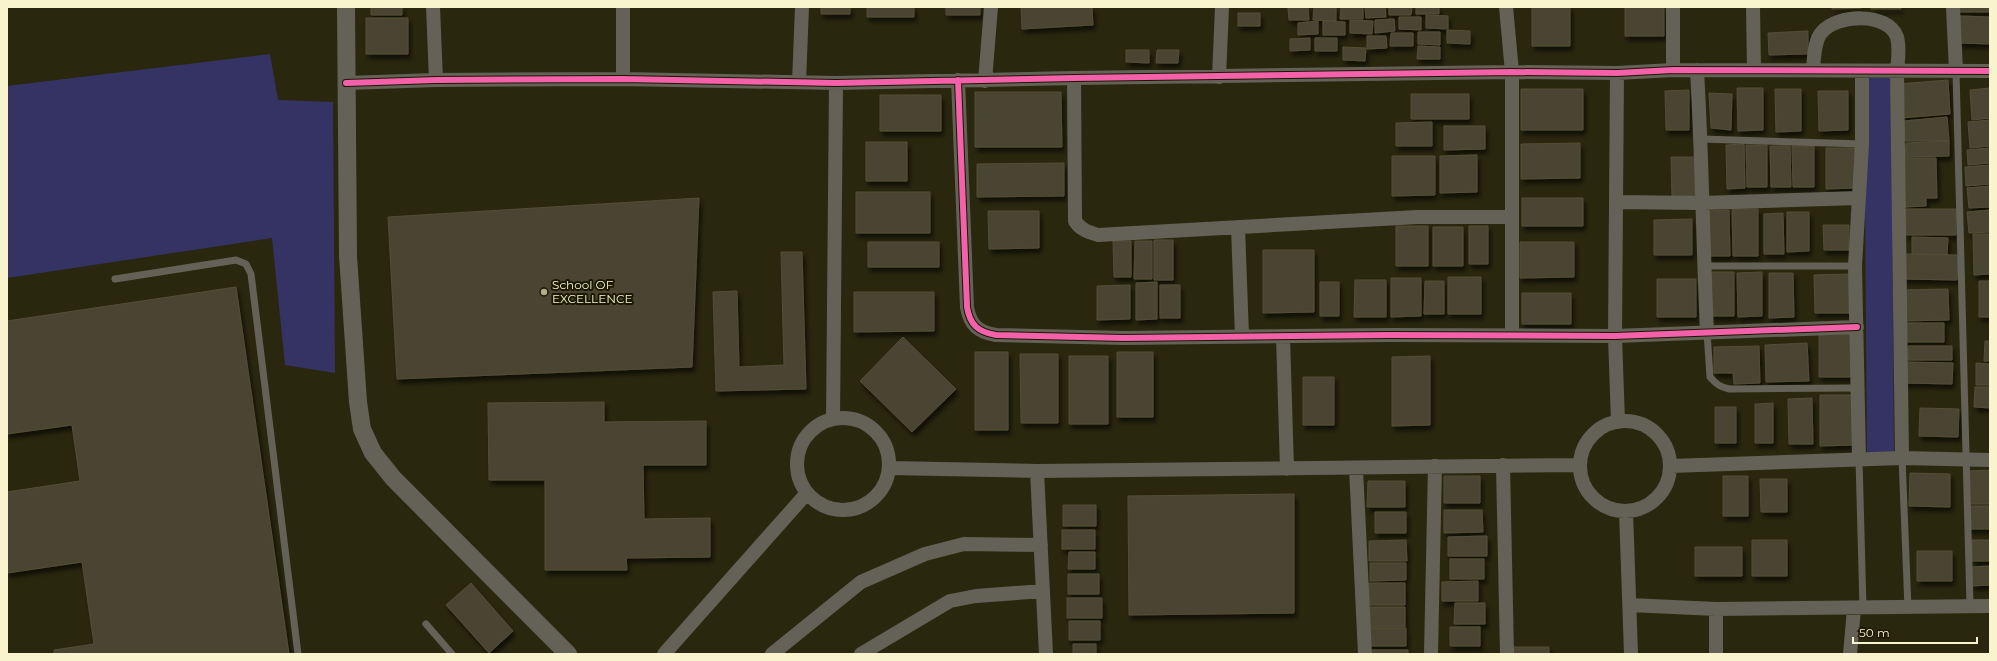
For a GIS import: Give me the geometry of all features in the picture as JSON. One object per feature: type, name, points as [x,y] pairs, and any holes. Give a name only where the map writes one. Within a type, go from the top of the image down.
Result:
[{"type":"street","points":[[346,7],[348,256],[358,402],[362,429],[373,453],[393,478],[568,654]]},
{"type":"street","points":[[434,7],[436,80]]},
{"type":"street","points":[[623,7],[623,78]]},
{"type":"street","points":[[799,82],[802,7]]},
{"type":"street","points":[[986,81],[991,7]]},
{"type":"street","points":[[1219,77],[1222,7]]},
{"type":"street","points":[[1506,7],[1512,72],[1512,335]]},
{"type":"street","points":[[1673,7],[1673,70]]},
{"type":"street","points":[[1753,7],[1754,70]]},
{"type":"street","points":[[1953,7],[1956,71]]},
{"type":"street","points":[[1813,70],[1817,44],[1821,32],[1832,23],[1843,19],[1868,19],[1888,25],[1896,36],[1898,47],[1897,71],[1902,458]]},
{"type":"street","points":[[346,83],[436,80],[623,78],[836,84],[1074,78],[1512,72],[1617,73],[1673,70],[1990,71]]},
{"type":"street","points":[[1698,70],[1701,139],[1701,203],[1708,332]]},
{"type":"street","points":[[1859,458],[1855,266],[1862,144],[1862,71]]},
{"type":"street","points":[[1617,73],[1615,336],[1618,422]]},
{"type":"street","points":[[1074,78],[1075,221],[1079,228],[1098,235],[1417,217],[1511,217]]},
{"type":"street","points":[[958,80],[967,307],[969,319],[974,327],[984,333],[996,335],[1124,338],[1242,336],[1615,336],[1857,327]]},
{"type":"street","points":[[833,420],[836,84]]},
{"type":"street","points":[[1617,202],[1701,203],[1858,198]]},
{"type":"street","points":[[1238,227],[1242,336]]},
{"type":"street","points":[[1283,336],[1287,469]]},
{"type":"street","points":[[847,418],[860,421],[872,428],[881,438],[887,450],[890,468],[882,490],[872,501],[859,508],[845,511],[831,509],[818,503],[807,493],[800,482],[797,469],[798,456],[803,443],[810,432],[821,424],[833,420],[847,418]]},
{"type":"street","points":[[1627,421],[1644,425],[1658,435],[1667,449],[1670,466],[1667,483],[1657,498],[1643,507],[1626,511],[1606,507],[1597,502],[1584,485],[1580,465],[1581,454],[1591,436],[1608,424],[1627,421]]},
{"type":"street","points":[[1670,466],[1859,458],[1990,460]]},
{"type":"street","points":[[1503,465],[1507,654]]},
{"type":"street","points":[[890,468],[1037,471],[1580,465]]},
{"type":"street","points":[[1431,654],[1435,466]]},
{"type":"street","points":[[1356,468],[1365,654]]},
{"type":"street","points":[[1037,471],[1046,654]]},
{"type":"street","points":[[664,654],[807,493]]},
{"type":"street","points":[[1626,511],[1630,605],[1630,654]]},
{"type":"street","points":[[772,654],[861,582],[924,554],[964,544],[1041,545]]},
{"type":"street","points":[[861,654],[950,601],[976,596],[1043,591]]},
{"type":"street","points":[[1630,605],[1716,609],[1858,609],[1990,606]]},
{"type":"street","points":[[1716,609],[1716,654]]},
{"type":"street","points":[[1850,654],[1858,609]]},
{"type":"lane","points":[[1956,71],[1970,606]]},
{"type":"lane","points":[[1701,139],[1862,144]]},
{"type":"lane","points":[[115,279],[236,260],[246,264],[251,274],[298,654]]},
{"type":"lane","points":[[1704,266],[1855,266]]},
{"type":"lane","points":[[1708,332],[1710,377],[1714,383],[1722,387],[1729,389],[1858,388]]},
{"type":"lane","points":[[1858,609],[1859,458]]},
{"type":"lane","points":[[1902,458],[1908,608]]},
{"type":"lane","points":[[426,624],[452,654]]},
{"type":"shaded area","points":[[270,54],[278,100],[333,102],[335,373],[285,365],[272,238],[7,278],[7,86]]},
{"type":"shaded area","points":[[1864,78],[1891,78],[1894,453],[1867,453]]},
{"type":"building","points":[[371,7],[402,7],[402,15],[371,15]]},
{"type":"building","points":[[821,7],[850,7],[850,14],[821,14]]},
{"type":"building","points":[[867,7],[914,7],[914,17],[867,17]]},
{"type":"building","points":[[946,7],[980,7],[980,15],[946,15]]},
{"type":"building","points":[[1021,7],[1092,7],[1093,25],[1022,29]]},
{"type":"building","points":[[1308,7],[1309,20],[1289,20],[1288,8]]},
{"type":"building","points":[[1314,7],[1336,8],[1336,21],[1313,20]]},
{"type":"building","points":[[1341,7],[1363,7],[1363,19],[1340,19]]},
{"type":"building","points":[[1365,7],[1385,7],[1386,17],[1366,18]]},
{"type":"building","points":[[1389,7],[1412,7],[1411,15],[1389,15]]},
{"type":"building","points":[[1416,7],[1439,7],[1439,14],[1416,14]]},
{"type":"building","points":[[1532,7],[1570,7],[1570,46],[1532,46]]},
{"type":"building","points":[[1625,7],[1664,7],[1664,36],[1625,36]]},
{"type":"building","points":[[1832,7],[1862,7],[1862,8],[1832,9]]},
{"type":"building","points":[[1871,7],[1901,7],[1901,9],[1871,9]]},
{"type":"building","points":[[1955,7],[1990,7],[1990,12],[1955,12]]},
{"type":"building","points":[[1238,13],[1260,13],[1260,26],[1238,26]]},
{"type":"building","points":[[1426,15],[1448,16],[1448,29],[1426,28]]},
{"type":"building","points":[[1960,16],[1990,17],[1990,44],[1959,43]]},
{"type":"building","points":[[1399,17],[1421,17],[1421,30],[1399,29]]},
{"type":"building","points":[[366,18],[408,18],[408,54],[366,54]]},
{"type":"building","points":[[1394,19],[1395,31],[1375,33],[1375,20]]},
{"type":"building","points":[[1350,20],[1373,21],[1372,34],[1350,33]]},
{"type":"building","points":[[1318,21],[1318,34],[1298,35],[1298,23]]},
{"type":"building","points":[[1323,21],[1345,22],[1345,35],[1323,35]]},
{"type":"building","points":[[1447,30],[1470,31],[1470,44],[1447,43]]},
{"type":"building","points":[[1808,31],[1808,54],[1769,55],[1768,33]]},
{"type":"building","points":[[1418,32],[1440,32],[1440,45],[1418,44]]},
{"type":"building","points":[[1391,33],[1413,33],[1413,46],[1390,46]]},
{"type":"building","points":[[1367,36],[1386,36],[1387,48],[1367,49]]},
{"type":"building","points":[[1310,38],[1310,50],[1290,51],[1290,39]]},
{"type":"building","points":[[1315,38],[1337,38],[1337,51],[1315,51]]},
{"type":"building","points":[[1418,46],[1440,47],[1440,59],[1417,59]]},
{"type":"building","points":[[1343,47],[1366,48],[1365,61],[1343,60]]},
{"type":"building","points":[[1126,50],[1149,50],[1149,63],[1126,62]]},
{"type":"building","points":[[1157,50],[1179,50],[1178,63],[1156,63]]},
{"type":"building","points":[[1948,80],[1950,114],[1901,118],[1898,84]]},
{"type":"building","points":[[1737,88],[1763,88],[1763,130],[1738,131]]},
{"type":"building","points":[[1990,88],[1990,118],[1972,120],[1970,90]]},
{"type":"building","points":[[1521,89],[1583,89],[1583,130],[1521,130]]},
{"type":"building","points":[[1775,89],[1801,89],[1801,131],[1776,132]]},
{"type":"building","points":[[1689,90],[1689,130],[1666,130],[1665,91]]},
{"type":"building","points":[[1818,91],[1848,91],[1848,130],[1819,131]]},
{"type":"building","points":[[975,92],[1061,92],[1062,147],[975,147]]},
{"type":"building","points":[[1709,93],[1732,94],[1731,130],[1711,128]]},
{"type":"building","points":[[1411,94],[1469,94],[1469,119],[1411,119]]},
{"type":"building","points":[[880,95],[941,95],[941,131],[880,131]]},
{"type":"building","points":[[1947,117],[1949,141],[1905,141],[1904,121]]},
{"type":"building","points":[[1990,120],[1990,146],[1970,148],[1968,122]]},
{"type":"building","points":[[1432,122],[1432,146],[1396,146],[1396,123]]},
{"type":"building","points":[[1444,126],[1485,126],[1485,149],[1444,150]]},
{"type":"building","points":[[1949,141],[1949,156],[1905,157],[1906,143]]},
{"type":"building","points":[[866,142],[907,142],[907,181],[866,181]]},
{"type":"building","points":[[1580,143],[1580,178],[1521,179],[1521,144]]},
{"type":"building","points":[[1744,144],[1745,188],[1727,189],[1726,145]]},
{"type":"building","points":[[1746,145],[1767,145],[1767,187],[1747,187]]},
{"type":"building","points":[[1770,146],[1790,146],[1791,187],[1771,187]]},
{"type":"building","points":[[1792,146],[1814,146],[1814,187],[1793,187]]},
{"type":"building","points":[[1826,148],[1855,148],[1856,188],[1826,189]]},
{"type":"building","points":[[1990,148],[1990,163],[1968,165],[1967,150]]},
{"type":"building","points":[[1477,155],[1477,192],[1440,193],[1440,156]]},
{"type":"building","points":[[1392,156],[1435,156],[1435,195],[1392,196]]},
{"type":"building","points":[[1671,157],[1695,157],[1695,196],[1672,196]]},
{"type":"building","points":[[1904,158],[1936,158],[1937,198],[1926,198],[1926,206],[1905,207]]},
{"type":"building","points":[[1064,163],[1064,196],[977,197],[977,164]]},
{"type":"building","points":[[1990,165],[1990,184],[1966,186],[1965,167]]},
{"type":"building","points":[[1990,186],[1990,207],[1969,208],[1967,188]]},
{"type":"building","points":[[856,192],[930,192],[930,233],[856,233]]},
{"type":"building","name":"School OF EXCELLENCE","points":[[699,198],[692,367],[397,379],[388,217]]},
{"type":"building","points":[[1522,198],[1583,198],[1583,226],[1522,226]]},
{"type":"building","points":[[1732,209],[1758,209],[1758,256],[1733,256]]},
{"type":"building","points":[[1906,209],[1956,209],[1956,235],[1906,235]]},
{"type":"building","points":[[1729,210],[1730,256],[1708,256],[1708,211]]},
{"type":"building","points":[[1990,210],[1990,232],[1969,233],[1967,212]]},
{"type":"building","points":[[988,211],[1039,211],[1039,248],[989,249]]},
{"type":"building","points":[[1787,212],[1809,212],[1809,251],[1787,252]]},
{"type":"building","points":[[1783,213],[1784,254],[1764,254],[1764,214]]},
{"type":"building","points":[[1692,219],[1692,255],[1654,255],[1654,220]]},
{"type":"building","points":[[1823,225],[1849,225],[1849,250],[1824,250]]},
{"type":"building","points":[[1396,226],[1428,226],[1428,266],[1396,266]]},
{"type":"building","points":[[1469,226],[1488,226],[1488,264],[1469,264]]},
{"type":"building","points":[[1433,227],[1463,227],[1463,266],[1433,266]]},
{"type":"building","points":[[1973,234],[1990,234],[1990,274],[1974,275]]},
{"type":"building","points":[[1912,237],[1948,238],[1947,255],[1912,254]]},
{"type":"building","points":[[1154,240],[1173,240],[1173,280],[1154,280]]},
{"type":"building","points":[[1113,241],[1131,241],[1131,277],[1114,277]]},
{"type":"building","points":[[1135,241],[1152,241],[1152,279],[1134,279]]},
{"type":"building","points":[[868,242],[939,242],[939,267],[868,267]]},
{"type":"building","points":[[1520,242],[1574,242],[1574,277],[1520,278]]},
{"type":"building","points":[[1263,250],[1314,250],[1314,312],[1263,313]]},
{"type":"building","points":[[781,252],[802,252],[806,389],[716,391],[713,292],[737,291],[739,367],[784,365]]},
{"type":"building","points":[[1904,254],[1958,255],[1957,280],[1903,279]]},
{"type":"building","points":[[1709,272],[1734,272],[1734,316],[1710,316]]},
{"type":"building","points":[[1762,272],[1762,316],[1738,317],[1737,273]]},
{"type":"building","points":[[1769,273],[1793,273],[1794,317],[1769,318]]},
{"type":"building","points":[[1849,274],[1849,313],[1815,313],[1814,275]]},
{"type":"building","points":[[1448,277],[1481,277],[1481,314],[1448,314]]},
{"type":"building","points":[[1391,278],[1421,278],[1421,316],[1391,317]]},
{"type":"building","points":[[1657,279],[1696,279],[1696,317],[1657,317]]},
{"type":"building","points":[[1355,280],[1386,280],[1386,317],[1354,317]]},
{"type":"building","points":[[1425,281],[1444,281],[1444,314],[1424,314]]},
{"type":"building","points":[[1979,281],[1990,281],[1990,317],[1979,317]]},
{"type":"building","points":[[1157,282],[1157,319],[1136,320],[1136,283]]},
{"type":"building","points":[[1320,282],[1339,282],[1339,316],[1320,316]]},
{"type":"building","points":[[1130,285],[1130,319],[1097,320],[1097,286]]},
{"type":"building","points":[[1160,285],[1180,285],[1180,318],[1160,318]]},
{"type":"building","points":[[236,287],[289,654],[54,654],[54,650],[94,644],[82,562],[7,573],[7,492],[80,481],[72,425],[7,434],[7,321]]},
{"type":"building","points":[[1948,289],[1949,320],[1901,321],[1900,290]]},
{"type":"building","points":[[854,292],[934,292],[934,331],[854,332]]},
{"type":"building","points":[[1522,293],[1571,293],[1571,324],[1522,324]]},
{"type":"building","points":[[1904,323],[1944,323],[1944,342],[1904,342]]},
{"type":"building","points":[[1854,333],[1854,377],[1819,377],[1819,334]]},
{"type":"building","points":[[903,337],[956,389],[912,432],[860,381]]},
{"type":"building","points":[[1985,341],[1990,341],[1990,361],[1984,361]]},
{"type":"building","points":[[1807,343],[1809,381],[1766,382],[1765,345]]},
{"type":"building","points":[[1759,346],[1760,383],[1734,384],[1733,373],[1714,373],[1714,347]]},
{"type":"building","points":[[1908,346],[1952,346],[1952,360],[1908,360]]},
{"type":"building","points":[[975,352],[1008,352],[1008,430],[975,430]]},
{"type":"building","points":[[1117,352],[1153,352],[1153,417],[1117,417]]},
{"type":"building","points":[[1020,354],[1058,354],[1058,423],[1021,423]]},
{"type":"building","points":[[1069,356],[1108,356],[1108,424],[1069,424]]},
{"type":"building","points":[[1430,356],[1430,425],[1392,426],[1392,357]]},
{"type":"building","points":[[1904,362],[1953,363],[1952,384],[1904,383]]},
{"type":"building","points":[[1976,363],[1990,364],[1990,385],[1976,385]]},
{"type":"building","points":[[1303,377],[1334,377],[1334,425],[1303,425]]},
{"type":"building","points":[[1975,387],[1990,387],[1990,408],[1974,407]]},
{"type":"building","points":[[1820,395],[1852,395],[1853,445],[1820,446]]},
{"type":"building","points":[[1812,398],[1813,444],[1789,444],[1788,399]]},
{"type":"building","points":[[604,402],[604,422],[706,421],[706,465],[643,465],[644,519],[710,518],[710,557],[626,558],[627,570],[545,570],[545,480],[489,480],[488,403]]},
{"type":"building","points":[[1773,403],[1773,443],[1755,443],[1755,404]]},
{"type":"building","points":[[1715,407],[1736,407],[1736,443],[1715,443]]},
{"type":"building","points":[[1920,408],[1959,409],[1958,437],[1919,436]]},
{"type":"building","points":[[1990,470],[1990,504],[1968,504],[1968,471]]},
{"type":"building","points":[[1910,473],[1950,474],[1950,507],[1909,506]]},
{"type":"building","points":[[1444,476],[1480,476],[1480,503],[1444,503]]},
{"type":"building","points":[[1723,476],[1748,476],[1748,516],[1723,516]]},
{"type":"building","points":[[1760,479],[1787,479],[1787,512],[1761,512]]},
{"type":"building","points":[[1368,481],[1405,481],[1405,507],[1367,507]]},
{"type":"building","points":[[1294,494],[1294,613],[1129,615],[1128,496]]},
{"type":"building","points":[[1063,505],[1096,505],[1096,526],[1063,526]]},
{"type":"building","points":[[1968,506],[1990,506],[1990,529],[1968,529]]},
{"type":"building","points":[[1444,510],[1482,510],[1483,532],[1444,533]]},
{"type":"building","points":[[1375,512],[1406,512],[1406,533],[1375,533]]},
{"type":"building","points":[[1062,530],[1095,530],[1095,549],[1062,549]]},
{"type":"building","points":[[1487,536],[1487,556],[1448,556],[1448,537]]},
{"type":"building","points":[[1406,540],[1407,561],[1369,561],[1369,541]]},
{"type":"building","points":[[1752,540],[1787,540],[1787,576],[1752,576]]},
{"type":"building","points":[[1972,540],[1990,540],[1990,561],[1972,561]]},
{"type":"building","points":[[1695,547],[1742,547],[1742,576],[1695,576]]},
{"type":"building","points":[[1917,551],[1952,551],[1952,581],[1917,581]]},
{"type":"building","points":[[1069,552],[1095,552],[1095,569],[1068,569]]},
{"type":"building","points":[[1450,559],[1484,559],[1484,579],[1450,579]]},
{"type":"building","points":[[1370,563],[1406,563],[1406,580],[1370,581]]},
{"type":"building","points":[[1990,566],[1990,585],[1972,586],[1971,567]]},
{"type":"building","points":[[1068,574],[1099,574],[1099,594],[1068,594]]},
{"type":"building","points":[[1478,581],[1478,601],[1442,601],[1442,582]]},
{"type":"building","points":[[471,583],[513,631],[489,653],[446,605]]},
{"type":"building","points":[[1369,583],[1405,583],[1405,605],[1369,605]]},
{"type":"building","points":[[1067,598],[1102,598],[1102,618],[1067,618]]},
{"type":"building","points":[[1455,603],[1485,603],[1485,624],[1454,624]]},
{"type":"building","points":[[1370,607],[1405,607],[1405,627],[1370,627]]},
{"type":"building","points":[[1069,621],[1100,621],[1100,640],[1069,640]]},
{"type":"building","points":[[1450,627],[1480,627],[1480,646],[1450,646]]},
{"type":"building","points":[[1366,628],[1406,628],[1406,646],[1366,646]]},
{"type":"building","points":[[1073,644],[1096,644],[1096,654],[1073,654]]},
{"type":"building","points":[[1513,647],[1549,647],[1549,654],[1512,654]]},
{"type":"building","points":[[1368,650],[1408,650],[1408,654],[1368,654]]},
{"type":"cycle path","points":[[346,83],[436,80],[623,79],[836,83],[1512,72],[1617,73],[1673,70],[1990,71]]},
{"type":"cycle path","points":[[958,80],[967,307],[970,319],[976,327],[990,334],[1124,338],[1389,335],[1615,336],[1857,327]]},
{"type":"place","name":"School OF EXCELLENCE","points":[[544,292]]}]
